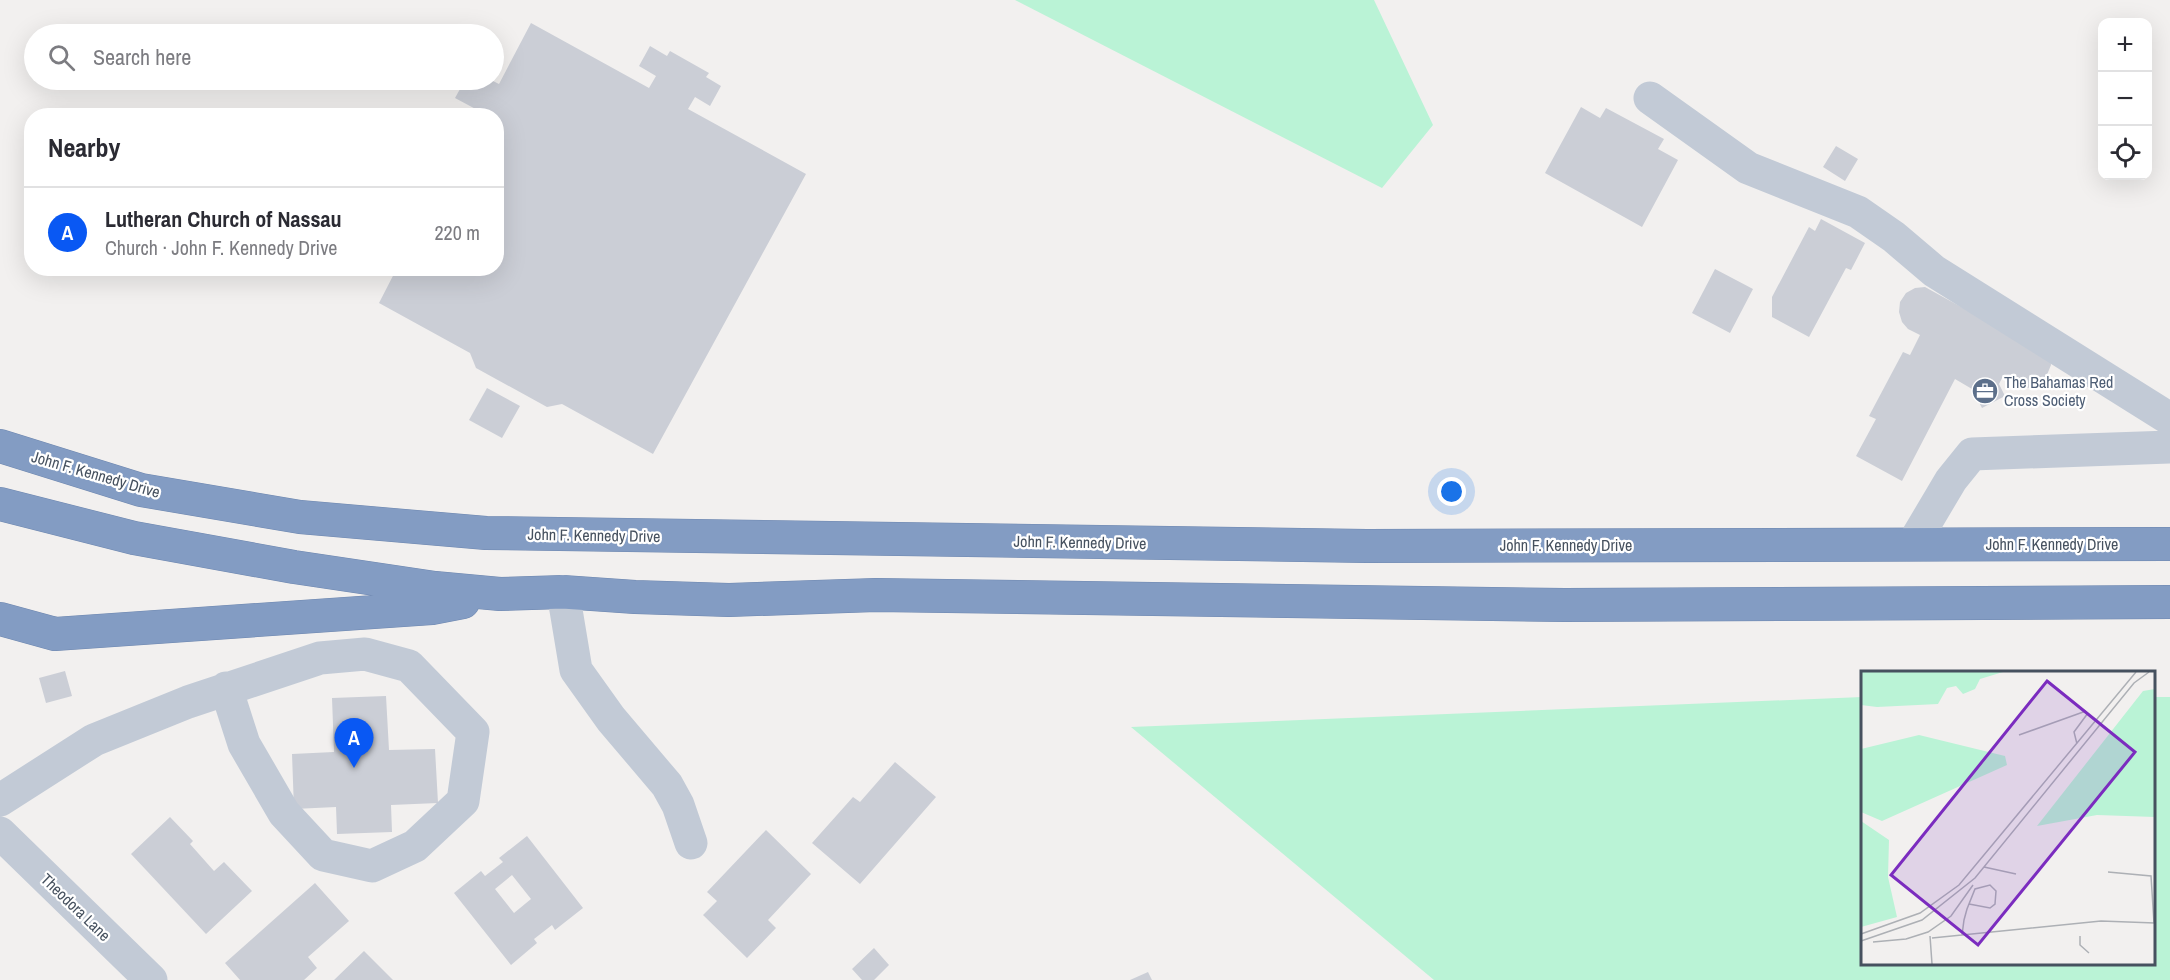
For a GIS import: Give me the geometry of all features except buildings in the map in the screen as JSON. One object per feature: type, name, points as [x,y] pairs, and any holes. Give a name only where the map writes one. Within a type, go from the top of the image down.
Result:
[{"type":"highway","name":"John F. Kennedy Drive","points":[[0,446],[141,490],[300,517],[486,533],[1367,546],[2170,544]]},
{"type":"highway","points":[[0,504],[134,538],[294,567],[435,588],[500,594],[563,592],[729,600],[876,595],[1565,605],[2170,602]]},
{"type":"highway","points":[[0,618],[55,634],[432,608],[500,594]]},
{"type":"street","points":[[1650,98],[1748,168],[1858,212],[1894,237],[1934,271],[2170,419]]},
{"type":"street","points":[[1913,544],[1951,480],[1972,454],[2170,447]]},
{"type":"street","points":[[563,592],[576,670],[611,719],[667,785],[678,805],[691,843]]},
{"type":"street","points":[[0,800],[93,740],[226,688],[320,657],[365,654],[410,666],[473,732],[463,801],[415,846],[372,866],[323,855],[278,803],[244,744],[226,688]]},
{"type":"street","name":"Theodora Lane","points":[[0,833],[151,980]]},
{"type":"green space","points":[[1015,0],[1374,0],[1433,125],[1382,188]]},
{"type":"green space","points":[[1861,697],[1861,965],[2155,965],[2155,697],[2170,697],[2170,980],[1434,980],[1131,727]]},
{"type":"place","name":"The Bahamas Red Cross Society","points":[[1985,391]]},
{"type":"place","name":"Lutheran Church of Nassau","points":[[354,768]]}]
